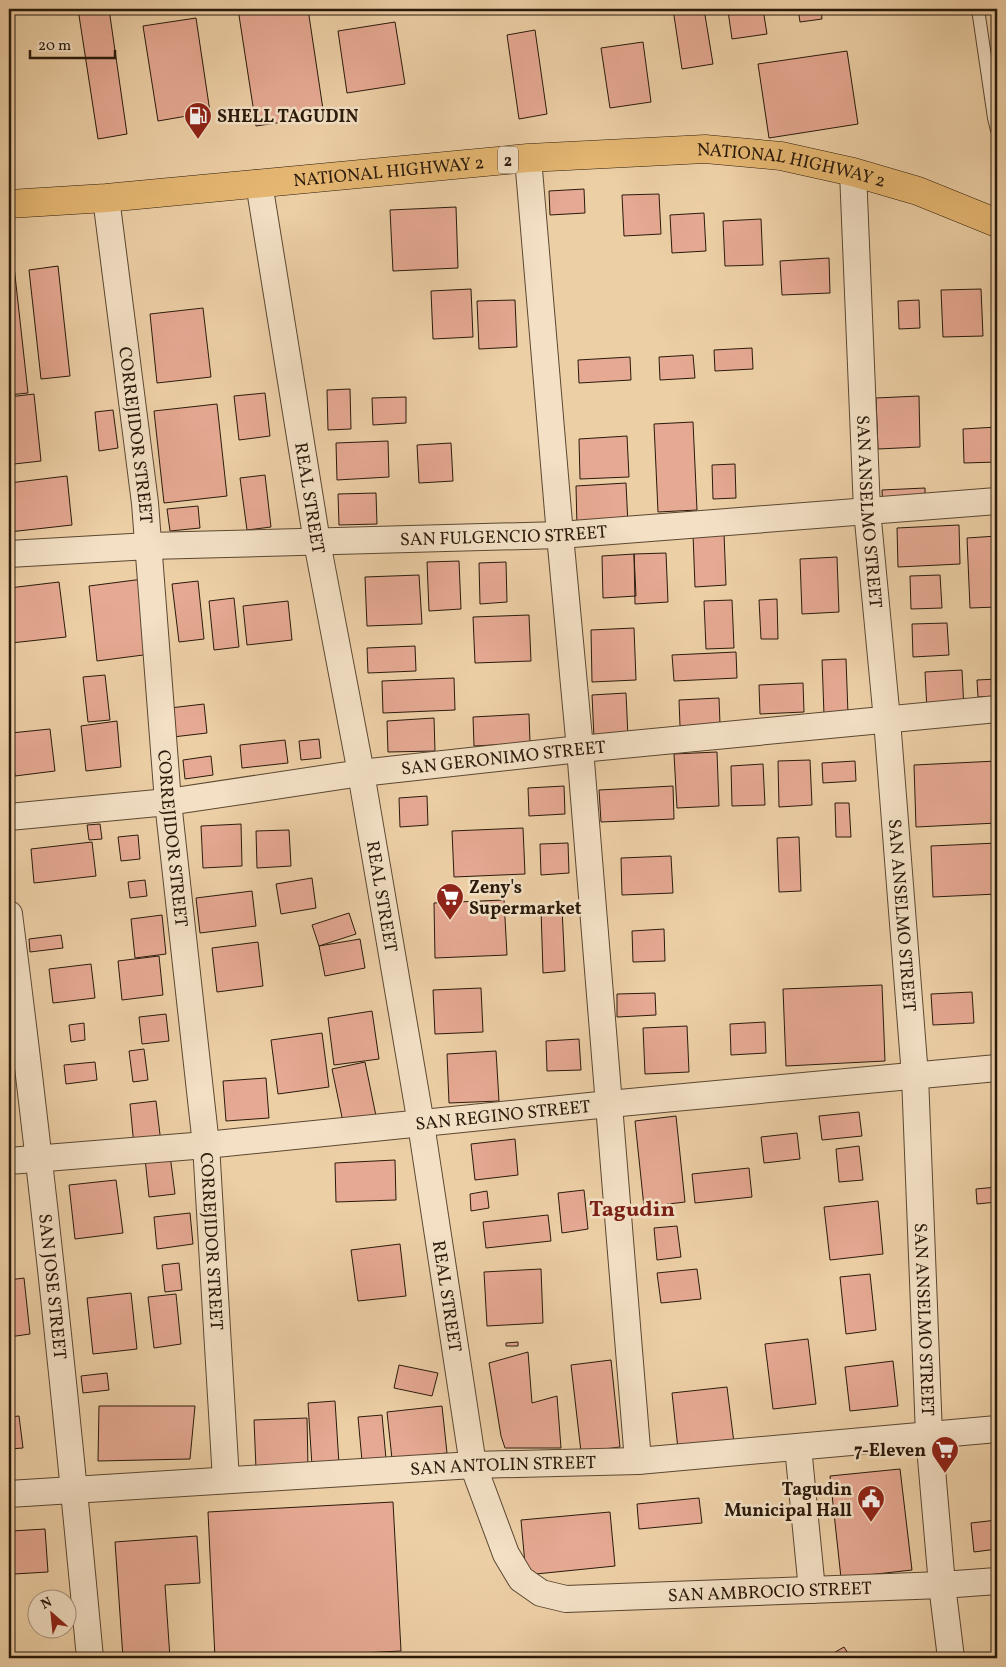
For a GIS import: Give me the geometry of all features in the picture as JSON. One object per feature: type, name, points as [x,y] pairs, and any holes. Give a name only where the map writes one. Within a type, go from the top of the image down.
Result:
[{"type":"highway","name":"NATIONAL HIGHWAY 2","points":[[9,204],[106,198],[528,158],[706,149],[781,156],[852,172],[918,191],[997,223]]},
{"type":"street","points":[[528,158],[580,749],[638,1461]]},
{"type":"street","name":"SAN ANSELMO STREET","points":[[852,172],[866,510],[887,720],[915,1076],[929,1435],[942,1585],[951,1658]]},
{"type":"street","name":"REAL STREET","points":[[259,183],[317,542],[361,773],[422,1124],[473,1464],[506,1554],[521,1579],[541,1593]]},
{"type":"street","name":"CORREJIDOR STREET","points":[[106,198],[145,503],[168,802],[206,1145],[226,1480]]},
{"type":"street","name":"SAN FULGENCIO STREET","points":[[9,554],[149,546],[560,535],[997,501]]},
{"type":"street","name":"SAN GERONIMO STREET","points":[[9,817],[168,802],[361,773],[580,749],[997,710]]},
{"type":"street","name":"SAN JOSE STREET","points":[[9,914],[39,1158],[90,1658]]},
{"type":"street","name":"SAN REGINO STREET","points":[[9,1161],[206,1145],[609,1104],[997,1068]]},
{"type":"street","name":"SAN ANTOLIN STREET","points":[[9,1494],[473,1464],[638,1461],[997,1429]]},
{"type":"street","points":[[798,1447],[812,1590]]},
{"type":"street","name":"SAN AMBROCIO STREET","points":[[541,1593],[566,1599],[942,1585],[997,1581]]},
{"type":"lane","points":[[978,9],[997,130]]},
{"type":"building","points":[[78,9],[109,9],[127,134],[98,139]]},
{"type":"building","points":[[238,9],[308,9],[324,116],[256,126]]},
{"type":"building","points":[[673,9],[704,9],[713,64],[682,69]]},
{"type":"building","points":[[763,9],[767,34],[732,39],[728,11]]},
{"type":"building","points":[[798,9],[821,9],[822,19],[800,22]]},
{"type":"building","points":[[196,18],[210,112],[158,121],[143,26]]},
{"type":"building","points":[[395,22],[405,84],[347,93],[338,31]]},
{"type":"building","points":[[535,30],[547,114],[519,119],[507,35]]},
{"type":"building","points":[[643,42],[651,102],[610,108],[601,48]]},
{"type":"building","points":[[847,51],[858,124],[769,138],[758,64]]},
{"type":"building","points":[[584,189],[585,213],[550,215],[549,191]]},
{"type":"building","points":[[659,194],[661,234],[624,236],[622,195]]},
{"type":"building","points":[[456,207],[458,268],[393,271],[390,210]]},
{"type":"building","points":[[704,213],[706,251],[672,253],[670,215]]},
{"type":"building","points":[[761,219],[763,265],[725,266],[723,221]]},
{"type":"building","points":[[11,239],[28,393],[9,395],[9,240]]},
{"type":"building","points":[[829,258],[830,293],[782,295],[780,261]]},
{"type":"building","points":[[58,266],[70,376],[41,379],[29,270]]},
{"type":"building","points":[[471,289],[473,337],[433,339],[431,291]]},
{"type":"building","points":[[981,289],[983,336],[943,337],[941,290]]},
{"type":"building","points":[[515,300],[517,347],[479,349],[477,301]]},
{"type":"building","points":[[919,300],[920,328],[899,329],[898,301]]},
{"type":"building","points":[[203,308],[211,377],[157,383],[150,314]]},
{"type":"building","points":[[752,348],[753,369],[715,371],[714,350]]},
{"type":"building","points":[[693,355],[695,378],[660,380],[659,357]]},
{"type":"building","points":[[630,357],[631,380],[579,383],[578,360]]},
{"type":"building","points":[[350,389],[351,429],[328,430],[327,390]]},
{"type":"building","points":[[265,393],[270,436],[239,440],[234,396]]},
{"type":"building","points":[[34,394],[41,461],[14,464],[9,397]]},
{"type":"building","points":[[919,396],[920,447],[878,449],[876,398]]},
{"type":"building","points":[[406,397],[406,423],[373,425],[372,398]]},
{"type":"building","points":[[217,404],[227,496],[164,503],[154,411]]},
{"type":"building","points":[[113,410],[118,448],[99,451],[95,412]]},
{"type":"building","points":[[693,422],[697,510],[658,512],[654,424]]},
{"type":"building","points":[[997,427],[997,462],[964,463],[963,429]]},
{"type":"building","points":[[627,436],[629,477],[580,479],[579,439]]},
{"type":"building","points":[[388,441],[389,477],[337,480],[336,443]]},
{"type":"building","points":[[451,443],[453,481],[419,483],[417,445]]},
{"type":"building","points":[[735,464],[736,498],[713,499],[712,465]]},
{"type":"building","points":[[265,475],[271,527],[247,530],[240,478]]},
{"type":"building","points":[[67,476],[72,525],[9,532],[9,483]]},
{"type":"building","points":[[626,483],[628,525],[577,527],[576,486]]},
{"type":"building","points":[[925,488],[925,506],[883,508],[882,490]]},
{"type":"building","points":[[376,493],[377,524],[339,525],[338,494]]},
{"type":"building","points":[[198,506],[200,528],[170,531],[167,509]]},
{"type":"building","points":[[959,525],[960,564],[898,567],[897,528]]},
{"type":"building","points":[[724,533],[726,585],[695,587],[693,534]]},
{"type":"building","points":[[997,536],[997,607],[970,608],[967,538]]},
{"type":"building","points":[[666,553],[668,602],[635,604],[634,554]]},
{"type":"building","points":[[634,554],[636,596],[603,598],[602,556]]},
{"type":"building","points":[[837,557],[839,612],[802,614],[800,559]]},
{"type":"building","points":[[459,561],[461,609],[429,611],[427,562]]},
{"type":"building","points":[[506,562],[507,602],[480,604],[479,563]]},
{"type":"building","points":[[419,575],[422,624],[367,626],[365,577]]},
{"type":"building","points":[[940,575],[942,608],[911,609],[910,576]]},
{"type":"building","points":[[143,579],[151,654],[97,661],[89,586]]},
{"type":"building","points":[[198,581],[204,639],[179,642],[172,584]]},
{"type":"building","points":[[59,582],[66,637],[11,643],[9,588]]},
{"type":"building","points":[[234,598],[239,647],[214,650],[209,601]]},
{"type":"building","points":[[777,599],[778,639],[761,639],[759,600]]},
{"type":"building","points":[[732,600],[734,648],[706,649],[704,601]]},
{"type":"building","points":[[288,601],[292,640],[247,645],[243,606]]},
{"type":"building","points":[[529,615],[531,661],[475,663],[473,617]]},
{"type":"building","points":[[947,623],[949,655],[913,657],[912,624]]},
{"type":"building","points":[[634,628],[636,680],[592,682],[591,630]]},
{"type":"building","points":[[415,646],[416,671],[368,673],[367,648]]},
{"type":"building","points":[[736,652],[737,678],[674,681],[672,655]]},
{"type":"building","points":[[846,659],[848,714],[824,715],[822,660]]},
{"type":"building","points":[[962,670],[964,710],[927,711],[925,672]]},
{"type":"building","points":[[105,675],[110,720],[88,722],[83,677]]},
{"type":"building","points":[[454,678],[455,710],[383,713],[382,681]]},
{"type":"building","points":[[997,679],[997,696],[978,697],[977,680]]},
{"type":"building","points":[[803,683],[804,712],[760,714],[759,685]]},
{"type":"building","points":[[626,693],[628,737],[594,738],[592,695]]},
{"type":"building","points":[[719,698],[720,724],[680,726],[679,700]]},
{"type":"building","points":[[204,704],[207,733],[173,737],[170,708]]},
{"type":"building","points":[[529,714],[530,743],[474,746],[473,717]]},
{"type":"building","points":[[434,718],[435,751],[388,752],[387,721]]},
{"type":"building","points":[[117,721],[121,767],[86,771],[81,726]]},
{"type":"building","points":[[50,729],[55,771],[15,776],[11,733]]},
{"type":"building","points":[[319,739],[321,758],[301,760],[299,741]]},
{"type":"building","points":[[285,740],[288,763],[242,768],[240,745]]},
{"type":"building","points":[[717,752],[719,806],[677,808],[674,754]]},
{"type":"building","points":[[211,756],[213,775],[185,779],[183,760]]},
{"type":"building","points":[[810,760],[812,805],[779,807],[778,761]]},
{"type":"building","points":[[855,761],[856,781],[823,783],[822,763]]},
{"type":"building","points":[[997,761],[997,823],[916,827],[914,765]]},
{"type":"building","points":[[763,764],[765,805],[732,806],[731,766]]},
{"type":"building","points":[[564,786],[565,814],[529,816],[528,788]]},
{"type":"building","points":[[673,786],[674,819],[601,822],[599,790]]},
{"type":"building","points":[[427,796],[428,825],[400,827],[399,798]]},
{"type":"building","points":[[835,803],[849,803],[851,837],[836,837]]},
{"type":"building","points":[[100,824],[102,839],[89,840],[87,825]]},
{"type":"building","points":[[241,824],[242,866],[203,868],[201,826]]},
{"type":"building","points":[[523,828],[525,874],[454,877],[452,831]]},
{"type":"building","points":[[289,830],[291,866],[257,868],[256,831]]},
{"type":"building","points":[[138,835],[140,859],[121,861],[118,837]]},
{"type":"building","points":[[799,837],[801,891],[779,892],[777,838]]},
{"type":"building","points":[[92,842],[96,876],[34,883],[31,849]]},
{"type":"building","points":[[568,843],[569,873],[541,875],[540,844]]},
{"type":"building","points":[[997,843],[997,894],[933,897],[931,846]]},
{"type":"building","points":[[671,856],[673,893],[622,895],[621,858]]},
{"type":"building","points":[[312,878],[316,908],[281,914],[276,884]]},
{"type":"building","points":[[145,880],[147,896],[130,898],[128,882]]},
{"type":"building","points":[[252,891],[256,926],[200,933],[196,898]]},
{"type":"building","points":[[504,900],[507,955],[435,958],[434,903]]},
{"type":"building","points":[[562,908],[565,971],[543,973],[541,909]]},
{"type":"building","points":[[349,913],[356,934],[319,946],[312,925]]},
{"type":"building","points":[[162,915],[166,954],[135,958],[131,919]]},
{"type":"building","points":[[664,929],[665,961],[633,962],[632,931]]},
{"type":"building","points":[[61,935],[63,948],[30,952],[29,939]]},
{"type":"building","points":[[360,939],[365,968],[325,976],[319,946]]},
{"type":"building","points":[[258,942],[263,986],[217,992],[212,948]]},
{"type":"building","points":[[159,956],[163,995],[122,1000],[118,961]]},
{"type":"building","points":[[91,964],[95,998],[53,1003],[49,969]]},
{"type":"building","points":[[882,985],[885,1061],[786,1066],[783,989]]},
{"type":"building","points":[[481,988],[483,1032],[435,1034],[433,990]]},
{"type":"building","points":[[972,992],[974,1023],[933,1025],[931,994]]},
{"type":"building","points":[[655,993],[656,1015],[617,1017],[617,994]]},
{"type":"building","points":[[372,1011],[379,1059],[334,1065],[328,1018]]},
{"type":"building","points":[[166,1014],[169,1041],[142,1044],[139,1017]]},
{"type":"building","points":[[765,1022],[766,1053],[731,1055],[730,1024]]},
{"type":"building","points":[[84,1023],[85,1040],[71,1042],[69,1025]]},
{"type":"building","points":[[687,1026],[689,1072],[645,1074],[643,1028]]},
{"type":"building","points":[[322,1033],[329,1087],[278,1094],[271,1040]]},
{"type":"building","points":[[579,1039],[581,1070],[547,1071],[546,1041]]},
{"type":"building","points":[[144,1049],[148,1080],[133,1082],[129,1051]]},
{"type":"building","points":[[496,1051],[499,1101],[449,1103],[447,1054]]},
{"type":"building","points":[[95,1062],[97,1080],[66,1084],[64,1065]]},
{"type":"building","points":[[365,1062],[376,1116],[343,1122],[332,1069]]},
{"type":"building","points":[[266,1078],[269,1118],[226,1121],[223,1081]]},
{"type":"building","points":[[156,1101],[161,1143],[134,1146],[130,1104]]},
{"type":"building","points":[[859,1112],[862,1136],[822,1140],[819,1116]]},
{"type":"building","points":[[676,1116],[685,1202],[644,1207],[635,1121]]},
{"type":"building","points":[[797,1133],[800,1159],[764,1163],[761,1137]]},
{"type":"building","points":[[515,1139],[518,1175],[475,1180],[471,1144]]},
{"type":"building","points":[[859,1146],[863,1180],[839,1182],[836,1149]]},
{"type":"building","points":[[170,1155],[175,1194],[149,1197],[145,1158]]},
{"type":"building","points":[[395,1160],[396,1200],[336,1202],[335,1163]]},
{"type":"building","points":[[749,1168],[752,1197],[695,1203],[692,1174]]},
{"type":"building","points":[[116,1180],[123,1233],[75,1239],[69,1185]]},
{"type":"building","points":[[997,1187],[997,1202],[977,1204],[976,1189]]},
{"type":"building","points":[[584,1190],[588,1229],[562,1233],[558,1193]]},
{"type":"building","points":[[487,1191],[489,1208],[471,1211],[470,1194]]},
{"type":"building","points":[[878,1201],[883,1254],[830,1260],[824,1207]]},
{"type":"building","points":[[190,1213],[193,1244],[157,1249],[154,1217]]},
{"type":"building","points":[[548,1215],[551,1241],[486,1248],[483,1222]]},
{"type":"building","points":[[677,1226],[681,1257],[657,1260],[654,1228]]},
{"type":"building","points":[[400,1244],[406,1296],[358,1301],[351,1250]]},
{"type":"building","points":[[179,1263],[182,1290],[165,1292],[162,1265]]},
{"type":"building","points":[[541,1269],[543,1323],[487,1326],[484,1272]]},
{"type":"building","points":[[697,1269],[701,1299],[661,1303],[657,1273]]},
{"type":"building","points":[[870,1274],[876,1330],[846,1334],[840,1277]]},
{"type":"building","points":[[24,1278],[30,1334],[9,1337],[9,1280]]},
{"type":"building","points":[[131,1293],[137,1349],[93,1354],[87,1298]]},
{"type":"building","points":[[176,1294],[181,1344],[154,1348],[148,1297]]},
{"type":"building","points":[[808,1339],[816,1404],[773,1409],[765,1344]]},
{"type":"building","points":[[518,1342],[518,1346],[506,1346],[506,1343]]},
{"type":"building","points":[[528,1352],[532,1403],[557,1396],[561,1448],[505,1448],[501,1436],[489,1363]]},
{"type":"building","points":[[611,1360],[620,1447],[581,1452],[571,1365]]},
{"type":"building","points":[[893,1361],[898,1406],[850,1411],[845,1367]]},
{"type":"building","points":[[399,1365],[438,1373],[432,1396],[394,1388]]},
{"type":"building","points":[[107,1373],[109,1390],[83,1393],[81,1376]]},
{"type":"building","points":[[9,1378],[11,1399],[9,1399]]},
{"type":"building","points":[[727,1387],[734,1443],[678,1449],[672,1393]]},
{"type":"building","points":[[335,1401],[339,1464],[312,1466],[308,1403]]},
{"type":"building","points":[[99,1406],[195,1406],[190,1459],[98,1461]]},
{"type":"building","points":[[442,1406],[447,1453],[392,1459],[387,1412]]},
{"type":"building","points":[[382,1415],[386,1459],[362,1461],[358,1417]]},
{"type":"building","points":[[19,1416],[23,1448],[9,1449],[9,1417]]},
{"type":"building","points":[[307,1418],[308,1467],[256,1469],[254,1420]]},
{"type":"building","name":"Tagudin Municipal Hall","points":[[900,1469],[912,1570],[841,1578],[830,1476]]},
{"type":"building","points":[[699,1498],[702,1523],[639,1529],[637,1504]]},
{"type":"building","points":[[393,1502],[401,1651],[260,1658],[215,1658],[208,1512]]},
{"type":"building","points":[[610,1512],[615,1566],[526,1575],[521,1520]]},
{"type":"building","points":[[997,1520],[997,1549],[974,1552],[971,1523]]},
{"type":"building","points":[[45,1529],[48,1572],[14,1574],[12,1531]]},
{"type":"building","points":[[197,1536],[200,1583],[165,1585],[170,1658],[123,1658],[115,1542]]},
{"type":"building","points":[[844,1647],[851,1658],[825,1658]]},
{"type":"place","name":"SHELL TAGUDIN","points":[[198,140]]},
{"type":"place","name":"Zeny's Supermarket","points":[[450,921]]},
{"type":"place","name":"7-Eleven","points":[[945,1474]]},
{"type":"place","name":"Tagudin Municipal Hall","points":[[871,1523]]},
{"type":"district","name":"Tagudin","points":[[632,1208]]}]
